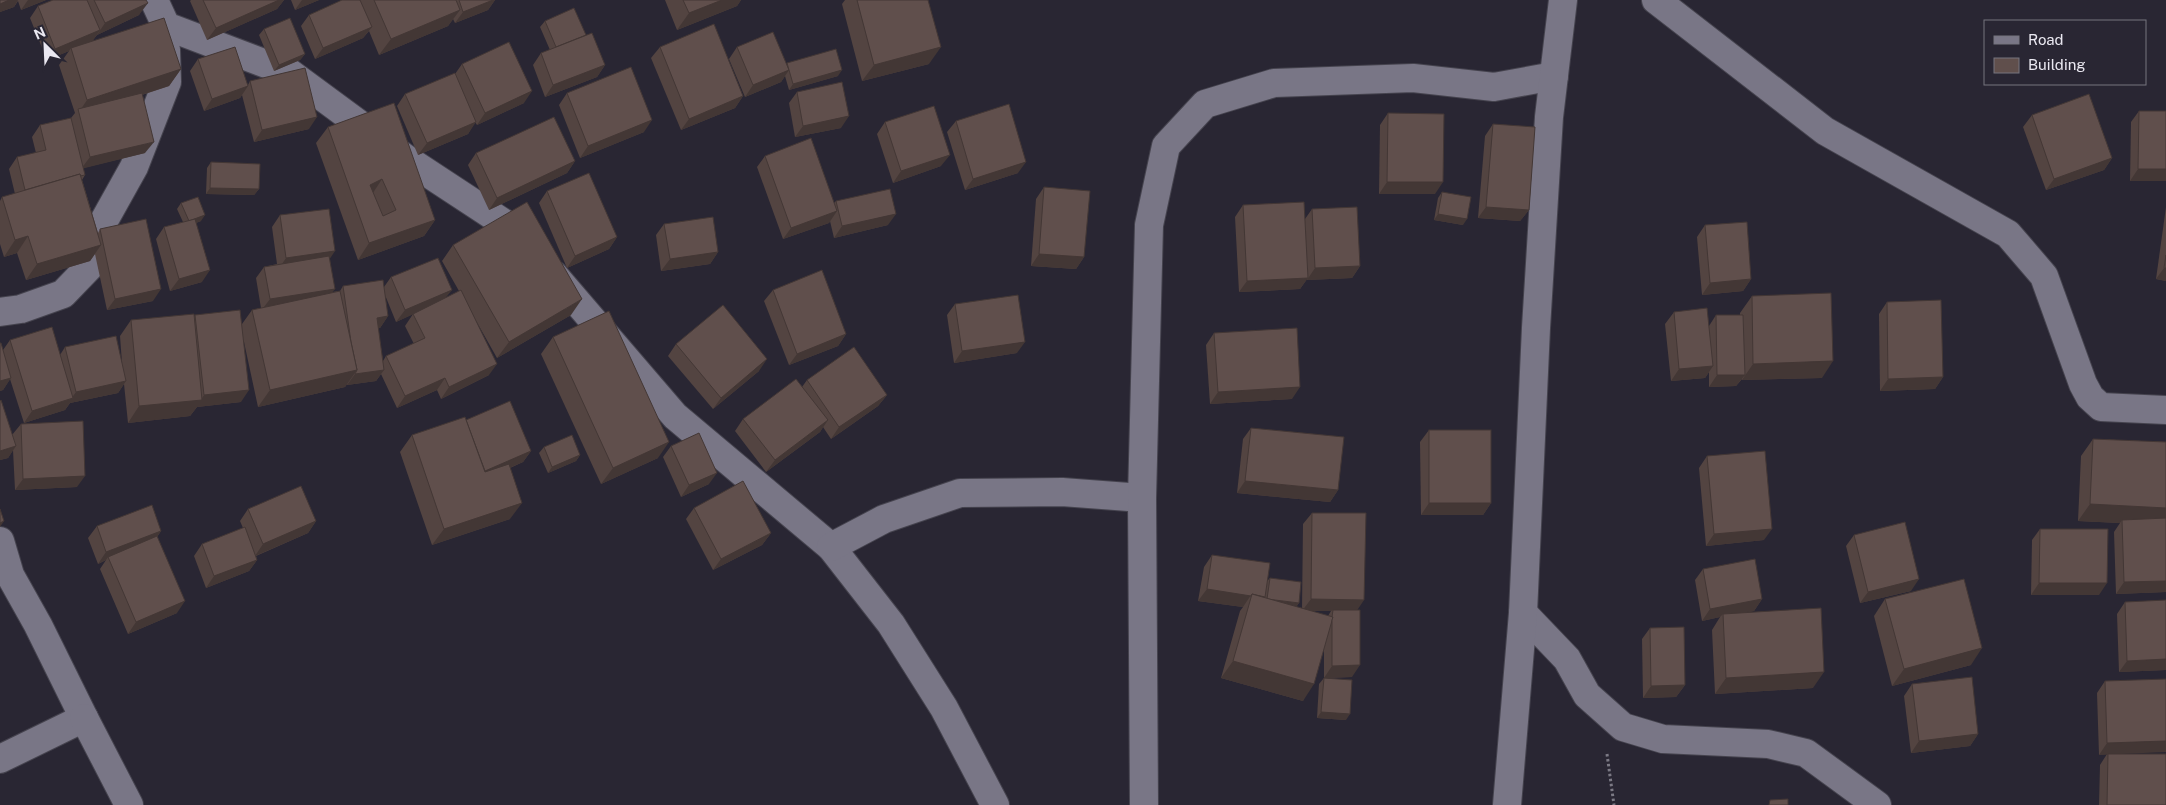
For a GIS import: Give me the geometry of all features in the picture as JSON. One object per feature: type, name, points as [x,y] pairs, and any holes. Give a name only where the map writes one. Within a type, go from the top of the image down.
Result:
[{"type":"street","points":[[0,312],[21,309],[63,294],[90,266],[105,219],[134,167],[167,82],[166,26],[154,0]]},
{"type":"street","points":[[1507,805],[1523,613],[1536,328],[1549,117],[1563,0]]},
{"type":"street","points":[[1656,0],[1825,131],[2008,234],[2044,276],[2084,384],[2090,397],[2101,407],[2166,410]]},
{"type":"street","points":[[166,26],[290,73],[408,160],[519,233],[601,332],[675,416],[831,547],[892,624],[944,708],[995,805]]},
{"type":"street","points":[[1144,805],[1142,498],[1149,225],[1166,146],[1204,104],[1274,83],[1413,78],[1494,87],[1554,76]]},
{"type":"street","points":[[831,547],[884,519],[960,493],[1062,492],[1142,498]]},
{"type":"street","points":[[0,541],[10,575],[38,625],[130,805]]},
{"type":"street","points":[[1523,613],[1567,659],[1587,695],[1623,727],[1663,738],[1768,744],[1806,753],[1877,805]]},
{"type":"street","points":[[0,759],[84,718]]},
{"type":"building","points":[[0,0],[9,0],[0,4]]},
{"type":"building","points":[[53,0],[87,0],[100,30],[55,49],[38,6]]},
{"type":"building","points":[[94,0],[146,0],[148,3],[105,23]]},
{"type":"building","points":[[203,0],[279,0],[216,28]]},
{"type":"building","points":[[342,0],[360,0],[372,27],[323,48],[309,15]]},
{"type":"building","points":[[374,0],[456,0],[460,10],[391,39]]},
{"type":"building","points":[[459,0],[493,0],[463,12]]},
{"type":"building","points":[[683,0],[722,0],[689,13]]},
{"type":"building","points":[[857,0],[928,0],[941,47],[874,65]]},
{"type":"building","points":[[574,8],[586,35],[556,47],[545,21]]},
{"type":"building","points":[[164,18],[181,69],[87,100],[71,48]]},
{"type":"building","points":[[290,18],[305,54],[279,65],[264,29]]},
{"type":"building","points":[[714,24],[743,96],[689,119],[660,47]]},
{"type":"building","points":[[773,32],[789,70],[753,85],[737,47]]},
{"type":"building","points":[[592,33],[605,65],[553,85],[541,53]]},
{"type":"building","points":[[509,42],[532,91],[485,113],[462,64]]},
{"type":"building","points":[[235,47],[248,86],[212,99],[198,59]]},
{"type":"building","points":[[836,49],[842,70],[793,84],[787,63]]},
{"type":"building","points":[[631,67],[652,120],[588,146],[567,93]]},
{"type":"building","points":[[305,68],[317,117],[262,130],[250,81]]},
{"type":"building","points":[[455,73],[476,122],[427,143],[405,94]]},
{"type":"building","points":[[842,82],[849,116],[803,126],[797,92]]},
{"type":"building","points":[[142,93],[154,142],[90,157],[78,109]]},
{"type":"building","points":[[2089,94],[2112,158],[2054,179],[2032,115]]},
{"type":"building","points":[[394,103],[435,220],[369,243],[328,127]],"holes":[[[382,179],[396,210],[383,216],[370,185]]]},
{"type":"building","points":[[1009,104],[1026,162],[973,179],[956,121]]},
{"type":"building","points":[[934,106],[950,155],[901,171],[885,122]]},
{"type":"building","points":[[2139,111],[2166,111],[2166,169],[2138,169]]},
{"type":"building","points":[[1388,113],[1444,114],[1443,182],[1387,182]]},
{"type":"building","points":[[554,117],[575,161],[497,198],[476,153]]},
{"type":"building","points":[[71,118],[85,175],[80,176],[80,174],[25,190],[17,157],[46,150],[40,125]]},
{"type":"building","points":[[1493,124],[1535,127],[1529,210],[1486,207]]},
{"type":"building","points":[[811,138],[837,211],[791,228],[765,156]]},
{"type":"building","points":[[211,162],[260,164],[259,189],[210,188]]},
{"type":"building","points":[[589,173],[617,237],[575,256],[547,191]]},
{"type":"building","points":[[80,174],[101,245],[37,264],[28,236],[15,240],[2,197]]},
{"type":"building","points":[[1044,187],[1090,191],[1084,257],[1039,254]]},
{"type":"building","points":[[890,189],[896,214],[842,226],[836,201]]},
{"type":"building","points":[[1442,192],[1471,197],[1467,219],[1438,214]]},
{"type":"building","points":[[198,197],[205,215],[189,221],[181,203]]},
{"type":"building","points":[[527,202],[582,299],[509,342],[453,245]]},
{"type":"building","points":[[1304,202],[1308,278],[1247,281],[1243,205]]},
{"type":"building","points":[[1357,207],[1360,266],[1315,268],[1312,209]]},
{"type":"building","points":[[329,209],[335,251],[286,258],[280,215]]},
{"type":"building","points":[[713,217],[718,252],[670,259],[664,224]]},
{"type":"building","points":[[146,219],[161,289],[115,299],[100,229]]},
{"type":"building","points":[[195,219],[210,270],[179,279],[164,227]]},
{"type":"building","points":[[1747,222],[1751,279],[1710,283],[1705,225]]},
{"type":"building","points":[[329,256],[335,289],[270,299],[264,267]]},
{"type":"building","points":[[438,258],[452,290],[405,310],[391,277]]},
{"type":"building","points":[[822,270],[846,334],[797,354],[773,290]]},
{"type":"building","points":[[383,280],[388,316],[377,318],[384,370],[355,374],[357,370],[343,286]]},
{"type":"building","points":[[461,290],[497,364],[449,387],[445,378],[405,396],[386,356],[425,338],[413,314]]},
{"type":"building","points":[[340,291],[357,370],[270,390],[252,310]]},
{"type":"building","points":[[1831,293],[1833,361],[1753,364],[1752,296]]},
{"type":"building","points":[[1018,295],[1025,342],[962,351],[955,304]]},
{"type":"building","points":[[1941,300],[1943,377],[1888,379],[1887,302]]},
{"type":"building","points":[[723,305],[767,359],[721,398],[676,344]]},
{"type":"building","points":[[1707,308],[1713,366],[1679,369],[1674,312]]},
{"type":"building","points":[[240,310],[249,390],[204,395],[195,315]]},
{"type":"building","points":[[609,311],[669,442],[613,468],[553,337]]},
{"type":"building","points":[[194,314],[202,400],[139,406],[131,320]]},
{"type":"building","points":[[1716,315],[1743,315],[1745,375],[1717,375]]},
{"type":"building","points":[[52,327],[73,398],[32,411],[10,340]]},
{"type":"building","points":[[1297,328],[1300,387],[1218,392],[1214,333]]},
{"type":"building","points":[[116,336],[126,381],[76,392],[65,347]]},
{"type":"building","points":[[0,343],[11,378],[0,381]]},
{"type":"building","points":[[854,347],[887,395],[839,427],[807,380]]},
{"type":"building","points":[[796,379],[828,420],[775,460],[743,419]]},
{"type":"building","points":[[0,401],[16,446],[0,451]]},
{"type":"building","points":[[510,401],[531,451],[485,471],[466,420]]},
{"type":"building","points":[[465,417],[485,472],[509,464],[522,503],[444,529],[412,435]]},
{"type":"building","points":[[83,421],[85,476],[23,479],[21,424]]},
{"type":"building","points":[[1251,428],[1344,437],[1338,490],[1245,481]]},
{"type":"building","points":[[1429,430],[1491,430],[1491,503],[1429,503]]},
{"type":"building","points":[[699,433],[717,473],[689,485],[671,446]]},
{"type":"building","points":[[572,435],[580,455],[552,467],[544,447]]},
{"type":"building","points":[[2093,439],[2166,442],[2166,508],[2090,504]]},
{"type":"building","points":[[1765,451],[1772,529],[1714,534],[1707,456]]},
{"type":"building","points":[[743,481],[771,533],[721,559],[694,508]]},
{"type":"building","points":[[301,486],[316,521],[263,544],[248,509]]},
{"type":"building","points":[[152,505],[161,531],[106,552],[97,526]]},
{"type":"building","points":[[0,509],[4,521],[0,523]]},
{"type":"building","points":[[1312,513],[1366,513],[1364,600],[1311,599]]},
{"type":"building","points":[[2166,518],[2166,581],[2124,582],[2122,520]]},
{"type":"building","points":[[1905,522],[1919,579],[1868,592],[1854,535]]},
{"type":"building","points":[[245,527],[257,560],[214,576],[202,544]]},
{"type":"building","points":[[2040,529],[2108,529],[2107,583],[2039,583]]},
{"type":"building","points":[[157,536],[185,601],[136,622],[108,557]]},
{"type":"building","points":[[1212,555],[1270,563],[1265,597],[1207,589]]},
{"type":"building","points":[[1755,559],[1762,599],[1710,609],[1703,569]]},
{"type":"building","points":[[1270,578],[1301,582],[1299,603],[1267,599]]},
{"type":"building","points":[[1964,579],[1982,648],[1904,669],[1885,599]]},
{"type":"building","points":[[1252,594],[1333,617],[1314,684],[1233,661]]},
{"type":"building","points":[[2166,600],[2166,659],[2127,661],[2125,602]]},
{"type":"building","points":[[1821,608],[1824,672],[1726,678],[1723,614]]},
{"type":"building","points":[[1333,610],[1360,610],[1360,665],[1332,666]]},
{"type":"building","points":[[1684,627],[1685,685],[1651,686],[1650,628]]},
{"type":"building","points":[[1972,677],[1978,734],[1919,741],[1912,684]]},
{"type":"building","points":[[1324,678],[1352,680],[1350,714],[1321,712]]},
{"type":"building","points":[[2166,679],[2166,741],[2107,743],[2105,681]]},
{"type":"building","points":[[2108,754],[2166,754],[2166,805],[2107,805]]},
{"type":"building","points":[[1788,799],[1788,805],[1769,805],[1770,800]]}]
